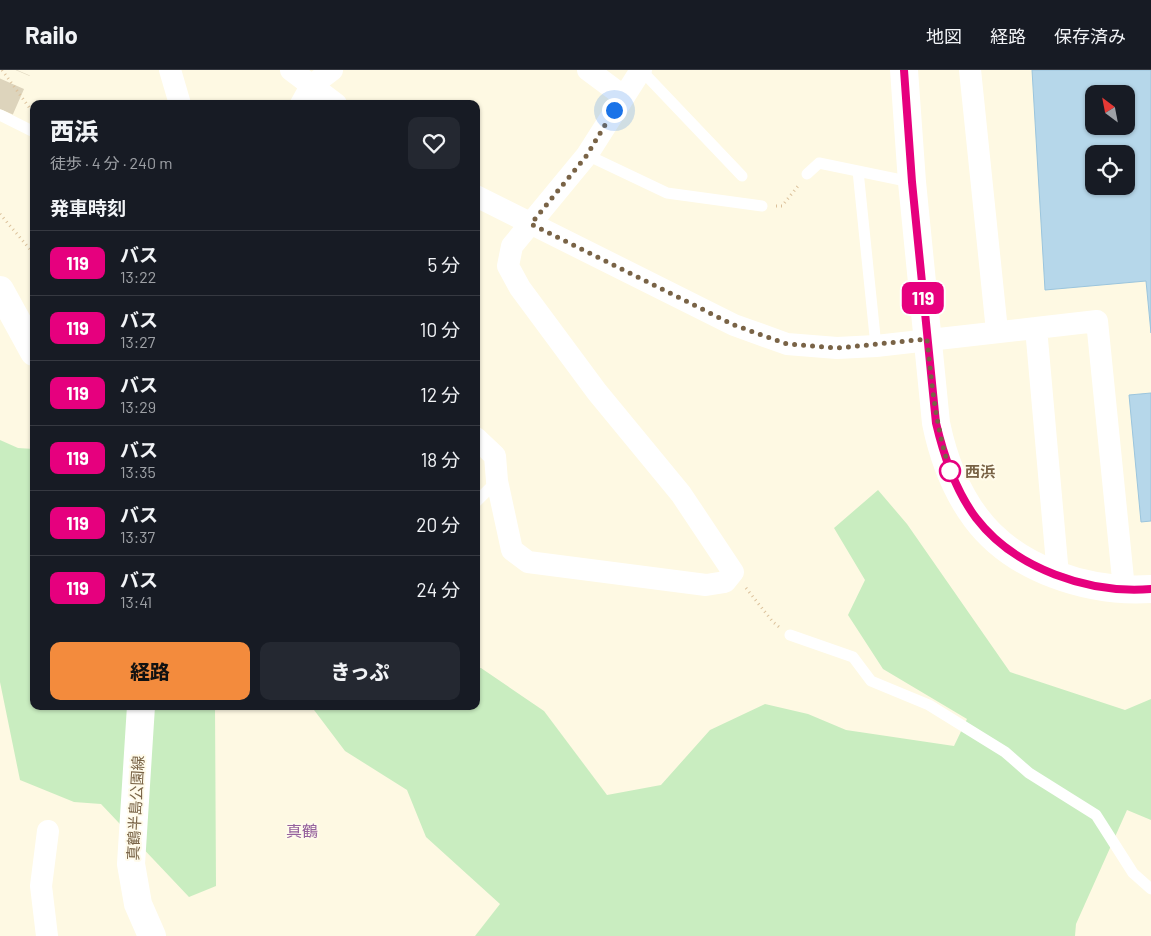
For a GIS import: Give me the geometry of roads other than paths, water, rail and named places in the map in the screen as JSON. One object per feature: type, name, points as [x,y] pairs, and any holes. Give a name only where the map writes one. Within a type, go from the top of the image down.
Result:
[{"type":"main road","points":[[904,70],[912,182],[927,339],[940,439],[952,476],[976,519],[1000,542],[1021,558],[1072,580],[1124,589],[1151,589]]},
{"type":"main road","points":[[0,290],[30,345]]},
{"type":"main road","name":"真鶴半島公園線","points":[[141,710],[131,864],[138,904],[152,936]]},
{"type":"street","points":[[170,70],[179,100]]},
{"type":"street","points":[[291,70],[306,95],[323,100]]},
{"type":"street","points":[[306,95],[332,70]]},
{"type":"street","points":[[588,70],[623,96]]},
{"type":"street","points":[[480,442],[495,456],[497,481],[512,550],[528,562],[706,585],[725,582],[733,572],[681,494],[597,392],[520,288],[508,266],[512,246],[587,155],[641,70]]},
{"type":"street","points":[[970,70],[997,331]]},
{"type":"street","points":[[480,198],[734,325],[787,344],[838,348],[876,346],[997,331],[1098,322],[1124,589]]},
{"type":"street","points":[[1036,328],[1058,575]]},
{"type":"street","points":[[47,936],[41,886],[48,831]]},
{"type":"lane","points":[[641,70],[742,176]]},
{"type":"lane","points":[[0,115],[30,130]]},
{"type":"lane","points":[[587,155],[668,193],[762,206]]},
{"type":"lane","points":[[808,174],[819,162],[912,182]]},
{"type":"lane","points":[[858,171],[876,346]]},
{"type":"lane","points":[[480,498],[497,481]]},
{"type":"lane","points":[[790,634],[853,657],[871,681],[929,705],[1005,752],[1029,773],[1096,815],[1133,873],[1151,889]]},
{"type":"water","points":[[1032,70],[1151,70],[1151,333],[1146,281],[1045,290]]},
{"type":"water","points":[[1151,393],[1151,521],[1141,522],[1129,395]]},
{"type":"tunnel","points":[[0,109],[17,70]]},
{"type":"place","name":"西浜","points":[[950,471]]},
{"type":"district","name":"真鶴","points":[[302,830]]}]
